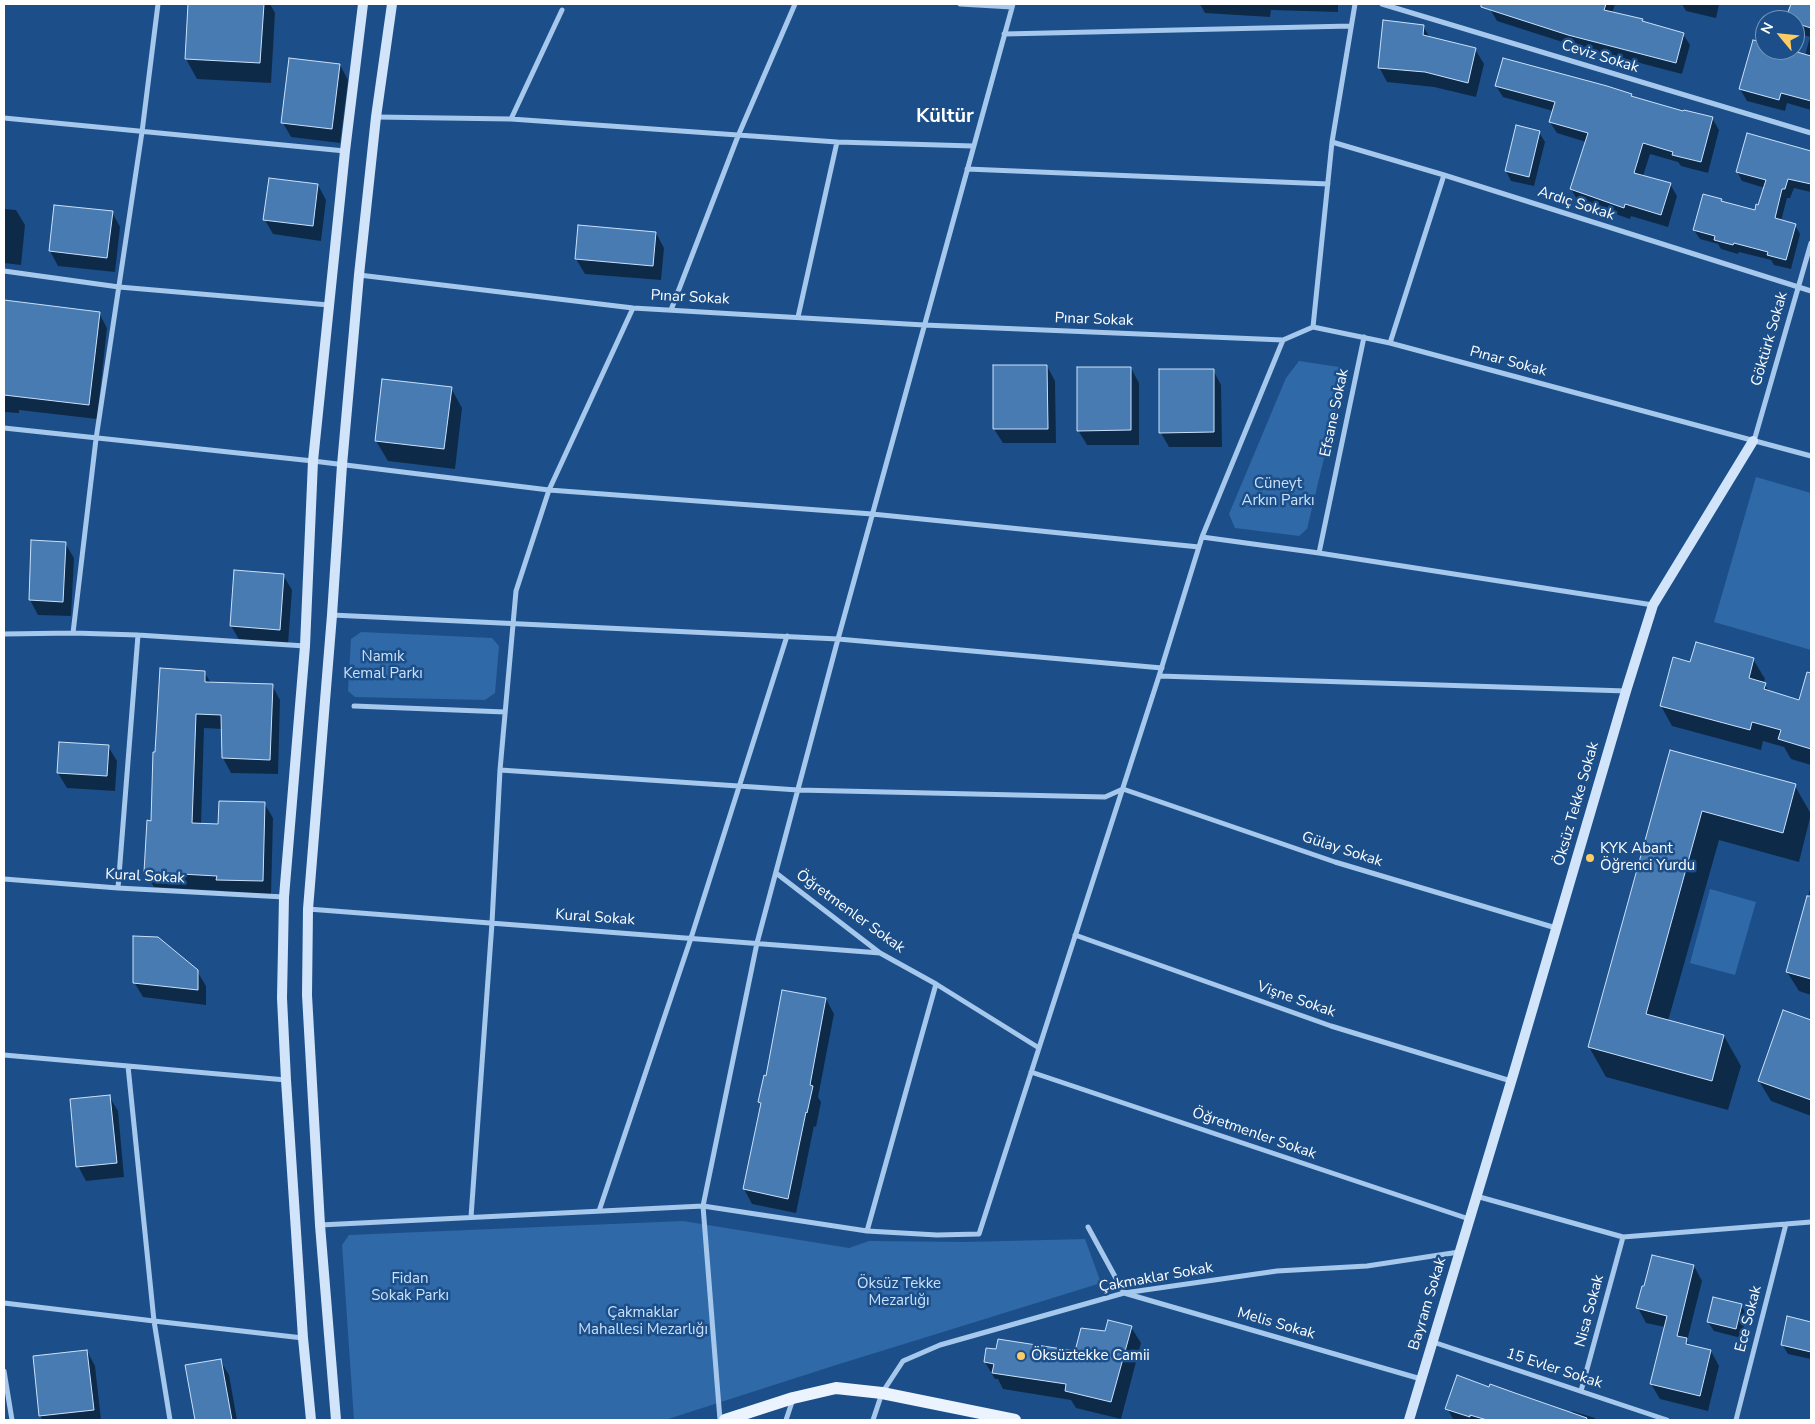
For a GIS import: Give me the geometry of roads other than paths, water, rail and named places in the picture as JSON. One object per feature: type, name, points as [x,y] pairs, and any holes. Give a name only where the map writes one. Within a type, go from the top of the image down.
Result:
[{"type":"main road","points":[[311,1420],[303,1338],[286,1080],[282,998],[284,897],[305,646],[313,461],[345,151],[363,4]]},
{"type":"main road","points":[[336,1420],[320,1224],[307,995],[308,909],[342,466],[359,275],[376,117],[392,4]]},
{"type":"main road","name":"Öksüz Tekke Sokak","points":[[1476,1196],[1653,605],[1753,441]]},
{"type":"main road","name":"Bayram Sokak","points":[[1409,1420],[1476,1196]]},
{"type":"main road","points":[[725,1420],[793,1398],[836,1388],[882,1393],[1015,1420]]},
{"type":"street","points":[[73,633],[96,439],[142,132],[158,4]]},
{"type":"street","points":[[671,310],[738,136],[795,4]]},
{"type":"street","points":[[720,1420],[703,1206],[757,943],[838,638],[1012,5],[960,4]]},
{"type":"street","points":[[1313,327],[1332,142],[1355,4]]},
{"type":"street","name":"Ceviz Sokak","points":[[1382,4],[1811,133]]},
{"type":"street","points":[[511,119],[562,10]]},
{"type":"street","points":[[1004,34],[1351,26]]},
{"type":"street","points":[[376,117],[511,119],[837,142],[974,146]]},
{"type":"street","points":[[4,118],[345,151]]},
{"type":"street","points":[[798,317],[837,142]]},
{"type":"street","name":"Ardıç Sokak","points":[[1332,142],[1444,175],[1811,291]]},
{"type":"street","points":[[967,169],[1328,184]]},
{"type":"street","points":[[1390,343],[1444,175]]},
{"type":"street","name":"Göktürk Sokak","points":[[1753,441],[1811,243]]},
{"type":"street","points":[[4,271],[119,286],[330,305]]},
{"type":"street","name":"Pınar Sokak","points":[[359,275],[633,308],[924,325],[1283,340],[1313,327],[1390,343],[1811,456]]},
{"type":"street","points":[[471,1217],[492,923],[500,770],[516,591],[549,490],[633,308]]},
{"type":"street","name":"Efsane Sokak","points":[[1319,553],[1364,337]]},
{"type":"street","points":[[320,1224],[703,1206],[867,1230],[937,1235],[979,1234],[1162,668],[1202,537],[1283,340]]},
{"type":"street","points":[[4,428],[313,461],[549,490],[872,514],[1199,547]]},
{"type":"street","points":[[1202,537],[1319,553],[1653,605]]},
{"type":"street","points":[[332,615],[838,638],[1162,668]]},
{"type":"street","points":[[4,634],[73,633],[138,635],[305,646]]},
{"type":"street","points":[[118,888],[138,635]]},
{"type":"street","points":[[599,1211],[690,938],[787,636]]},
{"type":"street","points":[[1159,676],[1626,690]]},
{"type":"street","points":[[354,706],[505,712]]},
{"type":"street","points":[[500,770],[798,790],[1104,797],[1123,789]]},
{"type":"street","name":"Gülay Sokak","points":[[1123,789],[1335,862],[1556,928]]},
{"type":"street","name":"Öğretmenler Sokak","points":[[776,873],[880,953],[936,984],[1039,1048]]},
{"type":"street","name":"Kural Sokak","points":[[4,879],[118,888],[284,897]]},
{"type":"street","name":"Kural Sokak","points":[[308,909],[880,953]]},
{"type":"street","name":"Vişne Sokak","points":[[1075,935],[1331,1026],[1511,1081]]},
{"type":"street","points":[[867,1230],[936,984]]},
{"type":"street","points":[[4,1055],[286,1080]]},
{"type":"street","points":[[128,1066],[154,1321],[170,1420]]},
{"type":"street","name":"Öğretmenler Sokak","points":[[1031,1072],[1469,1219]]},
{"type":"street","points":[[1476,1196],[1623,1237],[1811,1222]]},
{"type":"street","name":"Ece Sokak","points":[[1736,1420],[1786,1224]]},
{"type":"street","points":[[1088,1227],[1124,1293]]},
{"type":"street","name":"Nisa Sokak","points":[[1581,1391],[1623,1237]]},
{"type":"street","name":"Çakmaklar Sokak","points":[[874,1420],[882,1393],[903,1361],[940,1345],[1124,1293],[1277,1271],[1367,1266],[1459,1252]]},
{"type":"street","name":"Melis Sokak","points":[[1124,1293],[1421,1379]]},
{"type":"street","points":[[4,1303],[303,1338]]},
{"type":"street","name":"15 Evler Sokak","points":[[1432,1342],[1581,1391],[1655,1418],[1667,1420]]},
{"type":"street","points":[[4,1371],[12,1420]]},
{"type":"street","points":[[786,1420],[793,1398]]},
{"type":"place","name":"KYK Abant Öğrenci Yurdu","points":[[1590,858]]},
{"type":"place","name":"Öksüztekke Camii","points":[[1021,1356]]},
{"type":"district","name":"Kültür","points":[[945,117]]},
{"type":"park label","name":"Cüneyt Arkın Parkı","points":[[1278,492]]},
{"type":"park label","name":"Namık Kemal Parkı","points":[[383,666]]},
{"type":"park label","name":"Fidan Sokak Parkı","points":[[410,1288]]},
{"type":"park label","name":"Öksüz Tekke Mezarlığı","points":[[899,1292]]},
{"type":"park label","name":"Çakmaklar Mahallesi Mezarlığı","points":[[643,1322]]}]
